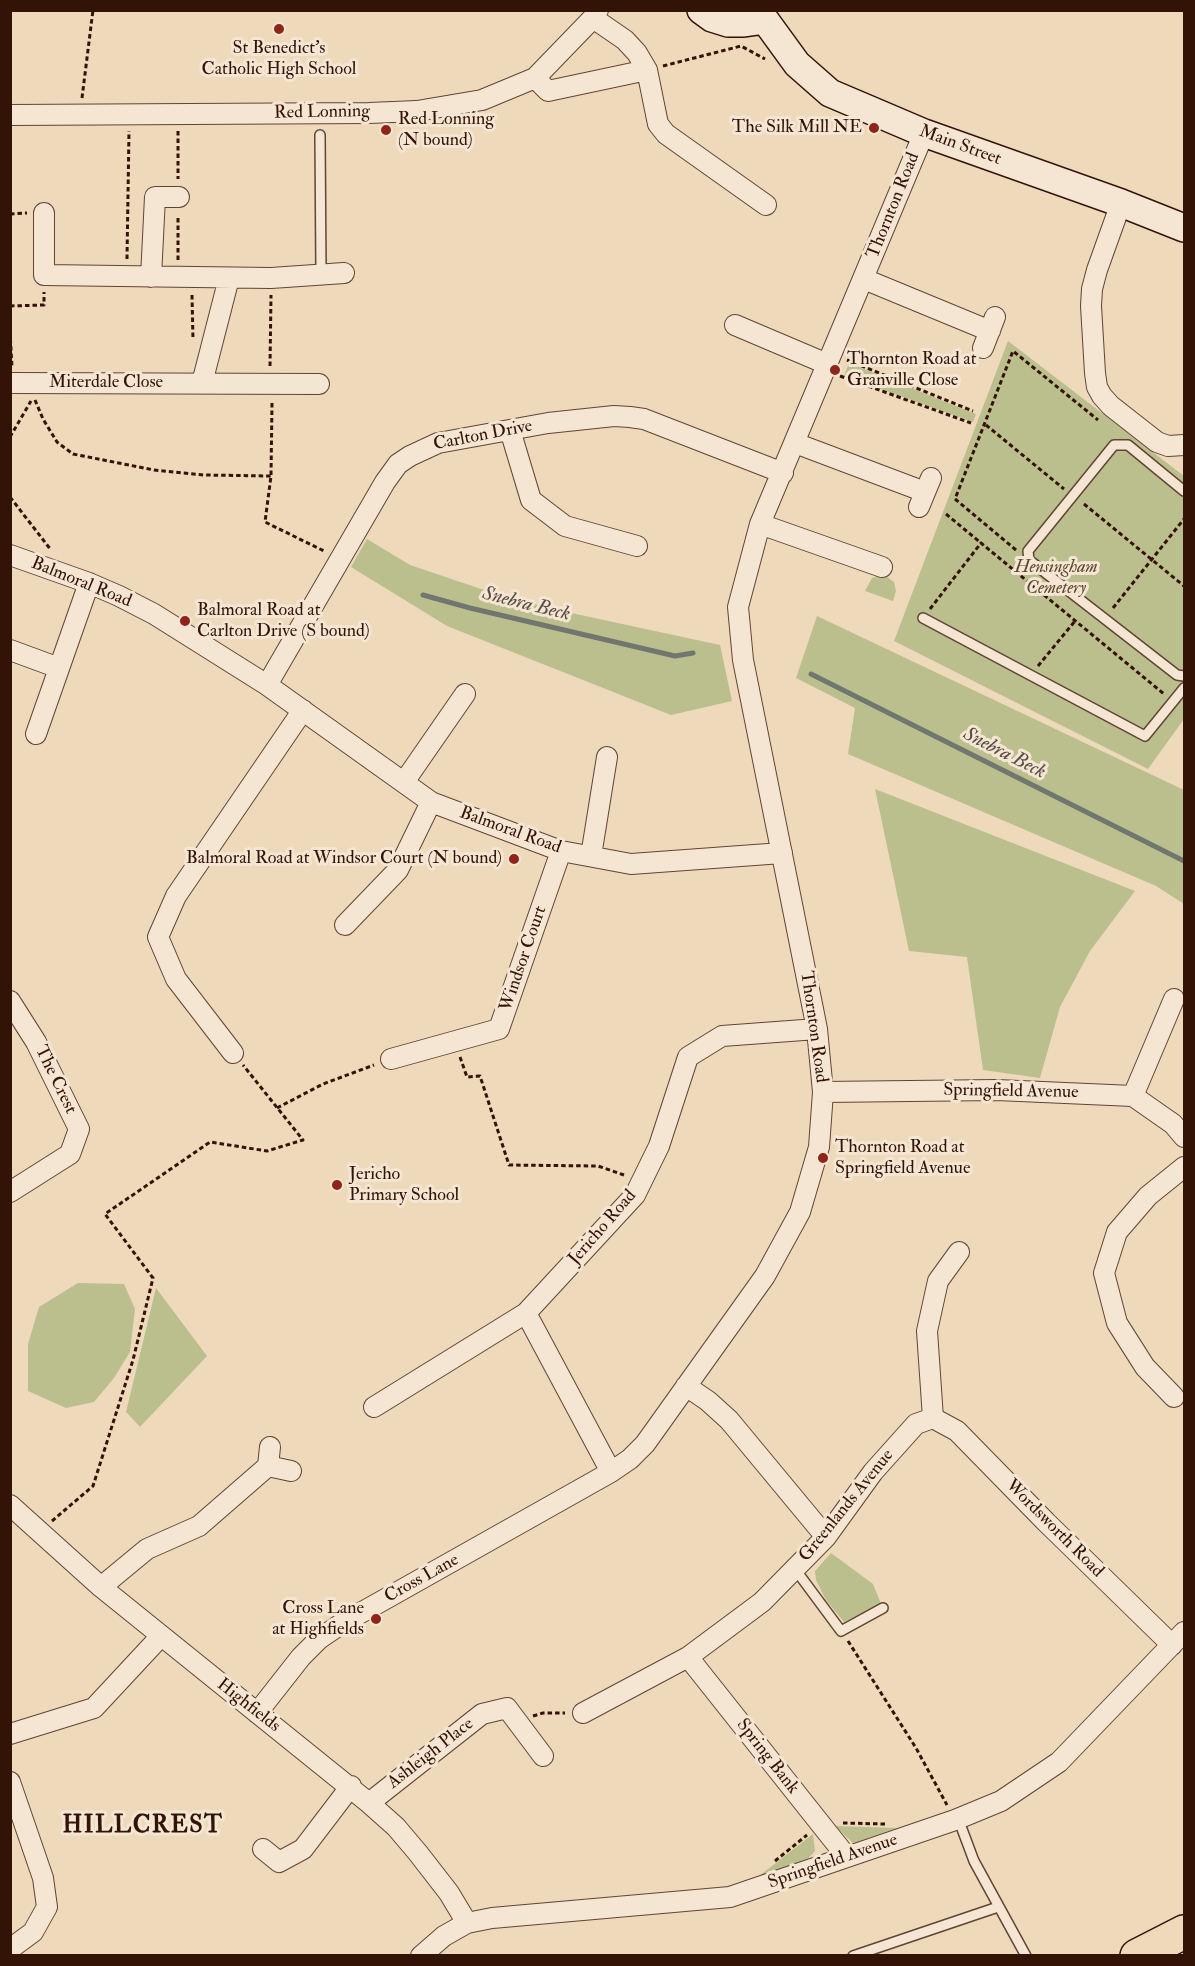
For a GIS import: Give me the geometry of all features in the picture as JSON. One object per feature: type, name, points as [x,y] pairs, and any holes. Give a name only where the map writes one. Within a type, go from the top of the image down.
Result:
[{"type":"highway","points":[[1137,1956],[1185,1932]]},
{"type":"main road","points":[[701,10],[712,18],[728,23],[744,23],[766,15]]},
{"type":"main road","name":"Main Street","points":[[766,15],[797,64],[825,90],[924,133],[1185,228]]},
{"type":"street","name":"Red Lonning","points":[[10,115],[417,111],[482,100],[535,78],[596,14]]},
{"type":"street","points":[[596,14],[637,53],[647,70],[658,124],[666,134],[766,205]]},
{"type":"street","points":[[535,78],[548,91],[647,70]]},
{"type":"street","name":"Thornton Road","points":[[611,1472],[630,1459],[645,1444],[765,1276],[800,1212],[819,1147],[823,1092],[817,1029],[743,660],[738,607],[760,524],[924,133]]},
{"type":"street","points":[[151,277],[155,197],[179,197]]},
{"type":"street","points":[[1121,203],[1092,289],[1091,306],[1097,387],[1112,406],[1156,442],[1168,446],[1185,445]]},
{"type":"street","points":[[44,213],[44,275],[271,278],[344,273]]},
{"type":"street","points":[[202,383],[229,278]]},
{"type":"street","name":"Thornton Road","points":[[864,279],[989,332]]},
{"type":"street","points":[[735,325],[828,363]]},
{"type":"street","name":"Miterdale Close","points":[[11,383],[319,384]]},
{"type":"street","name":"Carlton Drive","points":[[267,685],[385,482],[398,464],[438,442],[577,420],[630,417],[644,419],[783,473]]},
{"type":"street","points":[[510,430],[531,500],[566,526],[637,546]]},
{"type":"street","points":[[795,444],[925,492]]},
{"type":"street","points":[[760,524],[870,569]]},
{"type":"street","name":"Balmoral Road","points":[[10,555],[119,596],[154,615],[267,685],[431,802],[561,851],[631,864],[782,853]]},
{"type":"street","points":[[36,734],[59,668],[80,581]]},
{"type":"street","points":[[10,650],[59,668]]},
{"type":"street","points":[[404,782],[465,694]]},
{"type":"street","points":[[233,1053],[176,979],[158,937],[176,896],[303,710]]},
{"type":"street","points":[[591,856],[607,757]]},
{"type":"street","points":[[345,925],[398,870],[431,802]]},
{"type":"street","name":"Windsor Court","points":[[391,1059],[500,1029],[561,851]]},
{"type":"street","points":[[1174,999],[1133,1096],[1173,1124],[1185,1137]]},
{"type":"street","name":"The Crest","points":[[10,1192],[70,1154],[79,1129],[36,1042],[12,1008]]},
{"type":"street","name":"Jericho Road","points":[[374,1407],[526,1313],[635,1195],[659,1146],[688,1057],[722,1036],[817,1029]]},
{"type":"street","name":"Springfield Avenue","points":[[823,1092],[997,1090],[1133,1096]]},
{"type":"street","points":[[1174,1397],[1145,1368],[1117,1323],[1104,1273],[1117,1232],[1148,1196],[1185,1167]]},
{"type":"street","points":[[933,1418],[927,1331],[938,1281],[959,1252]]},
{"type":"street","points":[[526,1313],[611,1472]]},
{"type":"street","points":[[686,1386],[708,1401],[729,1420],[826,1537]]},
{"type":"street","name":"Greenlands Avenue","points":[[583,1713],[688,1657],[762,1602],[826,1537],[873,1472],[916,1424],[933,1418]]},
{"type":"street","name":"Wordsworth Road","points":[[933,1418],[957,1431],[1054,1530],[1178,1638]]},
{"type":"street","points":[[101,1587],[147,1549],[199,1526],[269,1457],[291,1471]]},
{"type":"street","name":"Cross Lane","points":[[257,1713],[301,1657],[319,1639],[341,1624],[611,1472]]},
{"type":"street","name":"Highfields","points":[[13,1512],[161,1636],[351,1786],[396,1827],[449,1893],[467,1923]]},
{"type":"street","points":[[10,1734],[94,1708],[161,1636]]},
{"type":"street","name":"Springfield Avenue","points":[[421,1956],[444,1936],[467,1923],[492,1918],[730,1897],[846,1856],[959,1825],[1001,1801],[1059,1762],[1178,1638]]},
{"type":"street","name":"Spring Bank","points":[[688,1657],[846,1856]]},
{"type":"street","name":"Ashleigh Place","points":[[369,1803],[482,1714],[507,1708],[543,1756]]},
{"type":"street","points":[[10,1782],[43,1878],[47,1907],[33,1932],[10,1948]]},
{"type":"street","points":[[263,1849],[279,1862],[303,1849],[351,1786]]},
{"type":"lane","points":[[320,135],[321,273]]},
{"type":"lane","points":[[1185,491],[1128,445],[1114,445],[1028,551],[1029,560],[1177,675],[1185,676]]},
{"type":"lane","points":[[923,618],[1145,736],[1185,687]]},
{"type":"lane","points":[[795,1569],[841,1632],[883,1608]]},
{"type":"lane","points":[[959,1825],[974,1861],[1026,1956]]},
{"type":"lane","points":[[853,1956],[998,1907]]},
{"type":"path","points":[[80,115],[93,10]]},
{"type":"path","points":[[647,70],[741,46],[773,63]]},
{"type":"path","points":[[127,276],[130,115]]},
{"type":"path","points":[[10,306],[44,305],[44,275]]},
{"type":"path","points":[[192,278],[193,348]]},
{"type":"path","points":[[271,278],[271,476],[265,522],[340,559]]},
{"type":"path","points":[[10,331],[11,383]]},
{"type":"path","points":[[1029,560],[956,499],[1013,351],[1128,445]]},
{"type":"path","points":[[828,363],[973,411]]},
{"type":"path","points":[[828,363],[970,423]]},
{"type":"path","points":[[38,383],[35,401],[43,419],[57,442],[73,454],[154,470],[204,475],[271,476]]},
{"type":"path","points":[[10,437],[32,399],[38,383]]},
{"type":"path","points":[[985,424],[1185,586]]},
{"type":"path","points":[[10,497],[80,581]]},
{"type":"path","points":[[946,514],[1173,702]]},
{"type":"path","points":[[1104,619],[1185,519]]},
{"type":"path","points":[[923,618],[981,543]]},
{"type":"path","points":[[1030,675],[1075,621]]},
{"type":"path","points":[[455,1041],[467,1077],[480,1076],[509,1165],[598,1166],[642,1182]]},
{"type":"path","points":[[39,1532],[93,1486],[133,1360],[153,1278],[105,1214],[210,1142],[267,1150],[303,1140],[233,1053]]},
{"type":"path","points":[[277,1108],[323,1084],[391,1059]]},
{"type":"path","points":[[841,1632],[916,1748],[959,1825]]},
{"type":"path","points":[[518,1723],[543,1713],[583,1713]]},
{"type":"green space","name":"Hensingham Cemetery","points":[[1008,341],[1184,476],[1184,719],[1148,769],[894,641]]},
{"type":"green space","points":[[849,363],[976,414],[973,422],[844,376]]},
{"type":"green space","points":[[367,539],[410,565],[499,595],[720,645],[732,701],[671,715],[447,626],[351,567]]},
{"type":"green space","points":[[881,575],[894,582],[896,591],[893,601],[865,591],[872,578]]},
{"type":"green space","points":[[817,616],[1184,790],[1184,904],[1156,886],[848,754],[855,708],[796,678]]},
{"type":"green space","points":[[875,789],[1135,891],[1090,951],[1060,1007],[1040,1078],[983,1070],[967,957],[909,951]]},
{"type":"green space","points":[[78,1283],[124,1284],[135,1309],[130,1352],[114,1378],[94,1402],[66,1408],[28,1391],[28,1344],[39,1307]]},
{"type":"green space","points":[[156,1288],[207,1356],[140,1427],[126,1412]]},
{"type":"green space","points":[[831,1553],[873,1584],[881,1604],[844,1622],[826,1600],[816,1580],[815,1571]]},
{"type":"green space","points":[[835,1826],[897,1828],[853,1843]]},
{"type":"green space","points":[[813,1834],[815,1851],[803,1864],[759,1876]]},
{"type":"waterway","name":"Snebra Beck","points":[[423,595],[675,656],[693,653]]},
{"type":"waterway","name":"Snebra Beck","points":[[811,674],[1184,861]]},
{"type":"place","name":"St Benedict's Catholic High School","points":[[279,29]]},
{"type":"place","name":"The Silk Mill NE","points":[[874,128]]},
{"type":"place","name":"Red Lonning (N bound)","points":[[386,130]]},
{"type":"place","name":"Thornton Road at Granville Close","points":[[835,370]]},
{"type":"place","name":"Balmoral Road at Carlton Drive (S bound)","points":[[185,621]]},
{"type":"place","name":"Balmoral Road at Windsor Court (N bound)","points":[[514,859]]},
{"type":"place","name":"Thornton Road at Springfield Avenue","points":[[823,1158]]},
{"type":"place","name":"Jericho Primary School","points":[[337,1185]]},
{"type":"place","name":"Cross Lane at Highfields","points":[[376,1619]]},
{"type":"district","name":"HILLCREST","points":[[143,1827]]}]
